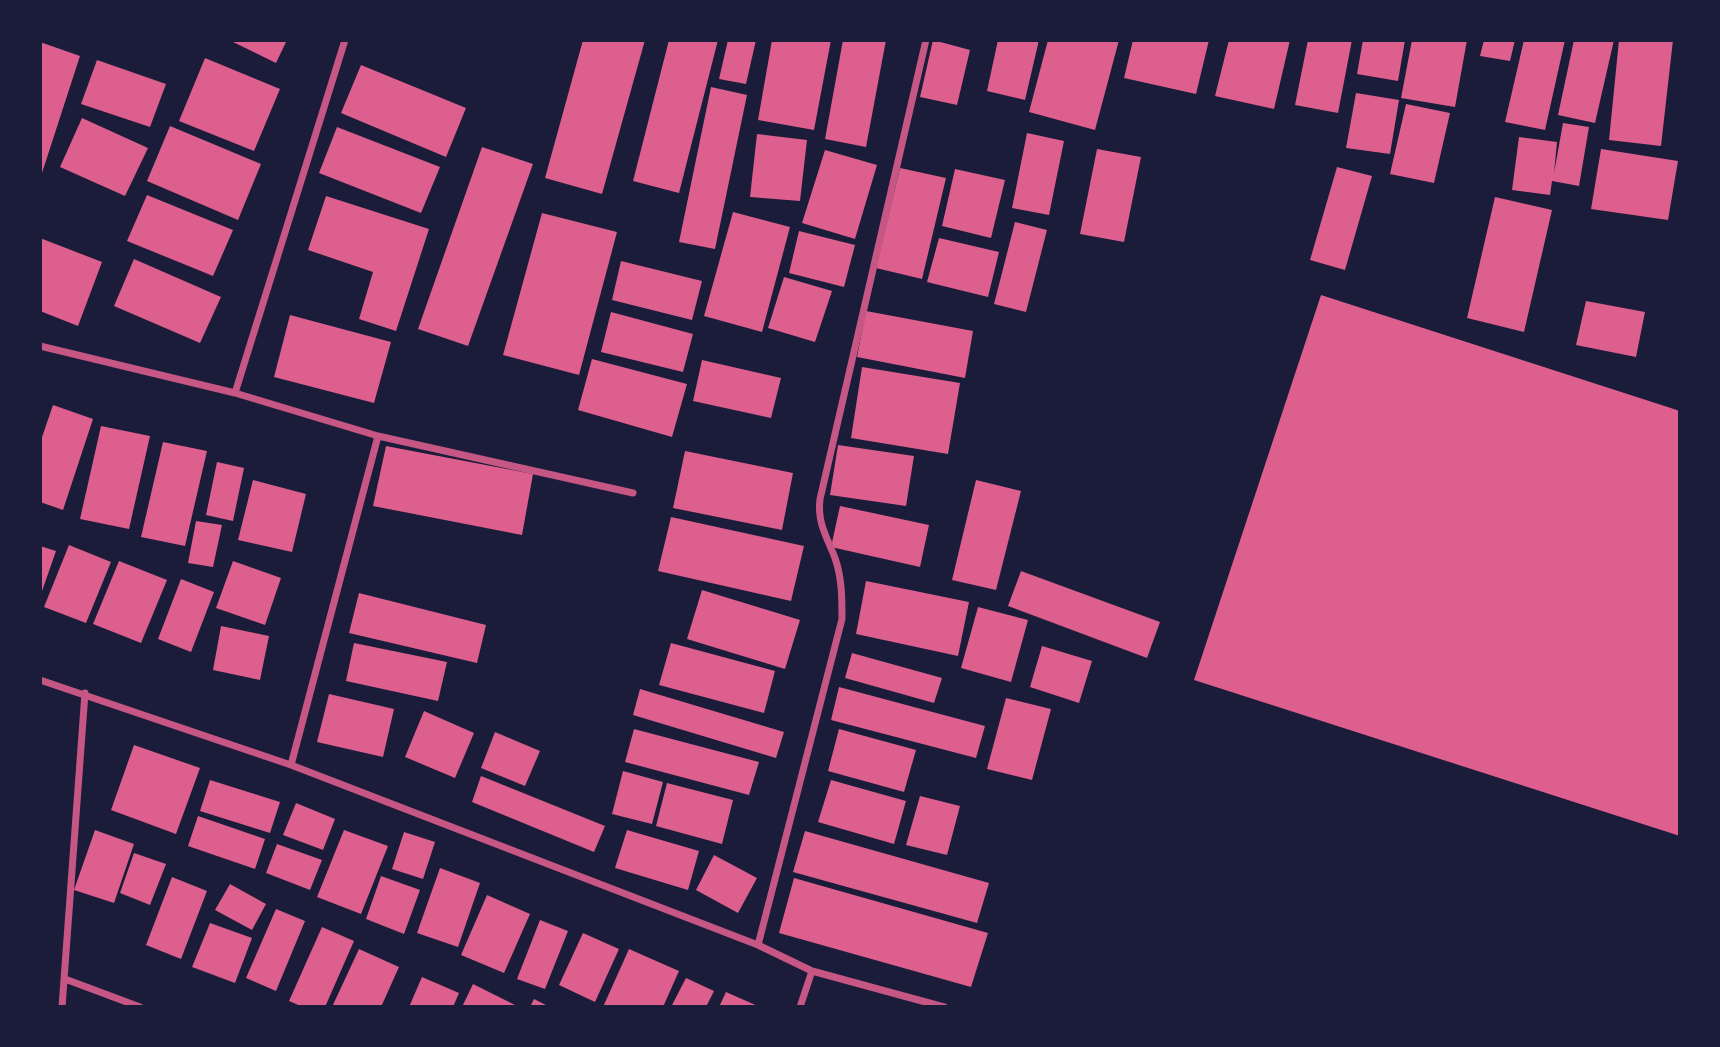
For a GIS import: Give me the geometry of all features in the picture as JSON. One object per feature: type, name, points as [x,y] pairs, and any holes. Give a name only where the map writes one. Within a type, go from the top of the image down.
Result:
[{"type":"street","points":[[234,393],[345,40]]},
{"type":"street","points":[[758,945],[842,619],[842,589],[835,558],[822,531],[818,515],[820,499],[926,40]]},
{"type":"street","points":[[40,346],[234,393],[378,436],[633,493]]},
{"type":"street","points":[[291,765],[378,436]]},
{"type":"street","points":[[40,680],[85,693],[291,765],[758,945],[811,971],[944,1007]]},
{"type":"street","points":[[62,1007],[85,693]]},
{"type":"street","points":[[800,1007],[811,971]]},
{"type":"street","points":[[65,979],[141,1007]]},
{"type":"building","points":[[229,40],[287,40],[276,63]]},
{"type":"building","points":[[583,40],[645,40],[602,194],[545,178]]},
{"type":"building","points":[[669,40],[718,40],[679,193],[633,181]]},
{"type":"building","points":[[728,40],[756,40],[746,84],[719,79]]},
{"type":"building","points":[[772,40],[831,40],[814,130],[758,120]]},
{"type":"building","points":[[843,40],[886,40],[866,147],[825,139]]},
{"type":"building","points":[[933,40],[970,50],[957,105],[920,97]]},
{"type":"building","points":[[998,40],[1039,40],[1025,100],[987,91]]},
{"type":"building","points":[[1048,40],[1119,40],[1095,130],[1029,112]]},
{"type":"building","points":[[1133,40],[1209,40],[1196,94],[1124,78]]},
{"type":"building","points":[[1229,40],[1290,40],[1274,109],[1215,96]]},
{"type":"building","points":[[1308,40],[1352,40],[1338,113],[1295,105]]},
{"type":"building","points":[[1363,40],[1405,40],[1398,81],[1357,74]]},
{"type":"building","points":[[1412,40],[1467,40],[1455,107],[1401,98]]},
{"type":"building","points":[[1484,40],[1515,40],[1510,61],[1480,56]]},
{"type":"building","points":[[1524,40],[1565,40],[1545,130],[1505,122]]},
{"type":"building","points":[[1574,40],[1614,40],[1595,123],[1558,115]]},
{"type":"building","points":[[1619,40],[1673,40],[1661,146],[1609,140]]},
{"type":"building","points":[[40,42],[80,56],[41,176],[40,176]]},
{"type":"building","points":[[205,58],[280,89],[254,151],[179,121]]},
{"type":"building","points":[[97,60],[166,84],[150,127],[81,104]]},
{"type":"building","points":[[361,65],[466,108],[446,157],[341,113]]},
{"type":"building","points":[[711,87],[747,95],[715,249],[679,242]]},
{"type":"building","points":[[1356,93],[1399,100],[1390,154],[1346,148]]},
{"type":"building","points":[[1406,104],[1450,113],[1434,183],[1390,174]]},
{"type":"building","points":[[82,118],[148,148],[125,196],[60,167]]},
{"type":"building","points":[[1563,123],[1589,127],[1579,186],[1552,181],[1550,195],[1512,190],[1519,137],[1557,142],[1554,173]]},
{"type":"building","points":[[170,126],[261,164],[238,220],[147,181]]},
{"type":"building","points":[[337,127],[440,167],[421,213],[319,173]]},
{"type":"building","points":[[1027,133],[1064,141],[1049,215],[1012,208]]},
{"type":"building","points":[[757,134],[807,140],[800,201],[750,197]]},
{"type":"building","points":[[482,147],[533,164],[468,346],[418,329]]},
{"type":"building","points":[[1097,149],[1141,157],[1124,242],[1080,234]]},
{"type":"building","points":[[1601,149],[1678,161],[1668,220],[1591,209]]},
{"type":"building","points":[[825,150],[877,165],[855,239],[802,223]]},
{"type":"building","points":[[1337,167],[1372,176],[1345,270],[1310,260]]},
{"type":"building","points":[[900,168],[946,178],[922,279],[876,268]]},
{"type":"building","points":[[955,169],[1005,180],[991,238],[942,226]]},
{"type":"building","points":[[147,195],[233,230],[213,276],[127,241]]},
{"type":"building","points":[[326,196],[429,229],[396,331],[359,319],[373,272],[308,250]]},
{"type":"building","points":[[1495,197],[1552,210],[1524,332],[1467,318]]},
{"type":"building","points":[[733,212],[790,227],[762,332],[704,316]]},
{"type":"building","points":[[542,213],[617,232],[579,375],[503,355]]},
{"type":"building","points":[[1015,222],[1047,230],[1026,312],[994,304]]},
{"type":"building","points":[[799,231],[855,245],[844,287],[789,273]]},
{"type":"building","points":[[40,238],[102,262],[78,326],[40,311]]},
{"type":"building","points":[[939,238],[999,252],[988,297],[927,282]]},
{"type":"building","points":[[134,259],[221,297],[200,343],[114,306]]},
{"type":"building","points":[[621,261],[702,281],[692,320],[612,300]]},
{"type":"building","points":[[784,277],[832,291],[815,342],[768,328]]},
{"type":"building","points":[[1321,295],[1680,411],[1680,836],[1194,680]]},
{"type":"building","points":[[1586,301],[1645,312],[1636,357],[1576,345]]},
{"type":"building","points":[[866,311],[973,331],[965,378],[857,357]]},
{"type":"building","points":[[611,312],[693,334],[683,372],[601,352]]},
{"type":"building","points":[[290,315],[391,342],[374,403],[274,377]]},
{"type":"building","points":[[592,359],[687,384],[672,437],[578,410]]},
{"type":"building","points":[[702,360],[781,378],[771,418],[693,401]]},
{"type":"building","points":[[862,367],[960,383],[948,454],[851,438]]},
{"type":"building","points":[[53,405],[93,419],[63,510],[40,502],[40,443]]},
{"type":"building","points":[[101,426],[150,436],[129,529],[80,519]]},
{"type":"building","points":[[163,442],[207,451],[185,546],[141,537]]},
{"type":"building","points":[[838,445],[914,456],[906,506],[830,495]]},
{"type":"building","points":[[386,446],[533,474],[522,535],[373,506]]},
{"type":"building","points":[[685,451],[793,473],[782,530],[673,508]]},
{"type":"building","points":[[217,462],[244,468],[233,521],[206,515]]},
{"type":"building","points":[[253,480],[306,494],[292,552],[238,540]]},
{"type":"building","points":[[976,480],[1021,491],[996,590],[952,580]]},
{"type":"building","points":[[840,506],[929,525],[920,567],[831,547]]},
{"type":"building","points":[[671,517],[804,546],[791,601],[658,571]]},
{"type":"building","points":[[196,521],[222,525],[213,567],[188,563]]},
{"type":"building","points":[[69,545],[111,562],[86,623],[44,607]]},
{"type":"building","points":[[40,546],[56,551],[41,594],[40,594]]},
{"type":"building","points":[[119,561],[167,580],[141,643],[93,624]]},
{"type":"building","points":[[233,561],[281,578],[265,625],[216,608]]},
{"type":"building","points":[[1021,571],[1160,622],[1147,658],[1008,606]]},
{"type":"building","points":[[181,579],[214,592],[191,652],[158,639]]},
{"type":"building","points":[[866,581],[969,602],[958,656],[856,634]]},
{"type":"building","points":[[702,590],[800,620],[785,669],[687,639]]},
{"type":"building","points":[[359,593],[486,625],[477,663],[349,633]]},
{"type":"building","points":[[978,607],[1028,620],[1011,682],[961,668]]},
{"type":"building","points":[[221,626],[269,636],[260,680],[213,670]]},
{"type":"building","points":[[354,643],[447,662],[438,701],[346,681]]},
{"type":"building","points":[[671,643],[775,671],[764,713],[659,685]]},
{"type":"building","points":[[1042,646],[1092,661],[1079,703],[1030,687]]},
{"type":"building","points":[[852,653],[942,678],[934,703],[845,678]]},
{"type":"building","points":[[839,687],[985,726],[976,758],[831,720]]},
{"type":"building","points":[[640,689],[784,732],[776,758],[633,715]]},
{"type":"building","points":[[329,694],[394,709],[383,757],[317,742]]},
{"type":"building","points":[[1006,698],[1051,709],[1032,780],[987,769]]},
{"type":"building","points":[[424,711],[474,733],[455,778],[405,757]]},
{"type":"building","points":[[634,729],[759,762],[749,795],[625,762]]},
{"type":"building","points":[[839,729],[916,750],[904,792],[828,771]]},
{"type":"building","points":[[495,732],[540,751],[525,786],[481,768]]},
{"type":"building","points":[[134,745],[200,768],[176,834],[111,810]]},
{"type":"building","points":[[623,771],[663,782],[652,824],[612,814]]},
{"type":"building","points":[[481,776],[605,826],[594,852],[472,802]]},
{"type":"building","points":[[210,780],[280,802],[270,833],[200,811]]},
{"type":"building","points":[[831,780],[906,801],[894,844],[818,822]]},
{"type":"building","points":[[667,783],[733,800],[722,844],[656,826]]},
{"type":"building","points":[[920,796],[960,806],[947,855],[906,845]]},
{"type":"building","points":[[296,803],[335,819],[323,850],[283,835]]},
{"type":"building","points":[[198,816],[265,839],[255,869],[188,846]]},
{"type":"building","points":[[95,830],[134,844],[114,903],[74,890]]},
{"type":"building","points":[[344,830],[388,846],[361,914],[317,897]]},
{"type":"building","points":[[627,830],[699,851],[688,890],[615,868]]},
{"type":"building","points":[[805,831],[989,883],[977,923],[793,872]]},
{"type":"building","points":[[404,832],[435,842],[423,879],[392,869]]},
{"type":"building","points":[[277,844],[322,860],[310,890],[266,873]]},
{"type":"building","points":[[134,853],[166,864],[150,905],[120,893]]},
{"type":"building","points":[[714,855],[757,878],[738,913],[696,890]]},
{"type":"building","points":[[440,868],[480,883],[458,947],[417,933]]},
{"type":"building","points":[[381,876],[420,890],[404,934],[366,919]]},
{"type":"building","points":[[172,877],[207,891],[181,959],[146,945]]},
{"type":"building","points":[[794,878],[988,933],[971,987],[779,933]]},
{"type":"building","points":[[230,884],[266,904],[252,930],[215,910]]},
{"type":"building","points":[[487,895],[530,914],[504,973],[461,955]]},
{"type":"building","points":[[276,909],[305,921],[276,991],[246,978]]},
{"type":"building","points":[[540,920],[568,931],[545,989],[517,979]]},
{"type":"building","points":[[210,923],[252,938],[235,983],[192,967]]},
{"type":"building","points":[[322,927],[354,941],[325,1007],[303,1007],[289,1001]]},
{"type":"building","points":[[583,933],[619,949],[595,1002],[559,985]]},
{"type":"building","points":[[359,949],[399,967],[381,1007],[332,1007]]},
{"type":"building","points":[[629,949],[679,971],[663,1007],[603,1007]]},
{"type":"building","points":[[422,977],[459,993],[453,1007],[409,1007]]},
{"type":"building","points":[[686,978],[714,991],[706,1007],[671,1007]]},
{"type":"building","points":[[473,984],[519,1007],[462,1007]]},
{"type":"building","points":[[726,992],[760,1007],[719,1007]]},
{"type":"building","points":[[534,999],[550,1007],[530,1007]]}]
